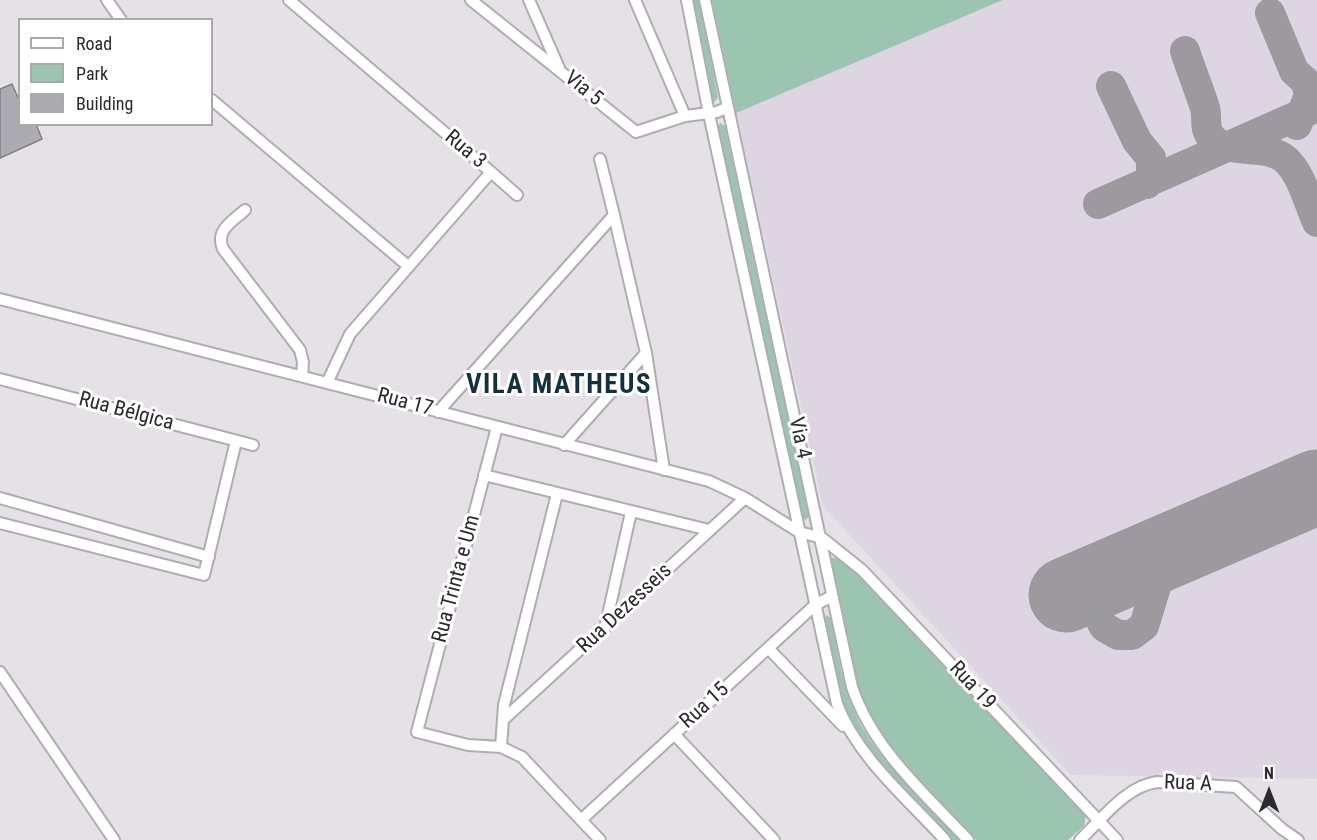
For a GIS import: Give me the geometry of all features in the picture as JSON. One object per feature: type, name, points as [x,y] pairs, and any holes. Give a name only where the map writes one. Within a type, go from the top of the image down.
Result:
[{"type":"street","points":[[107,0],[120,18]]},
{"type":"street","name":"Rua 3","points":[[289,0],[491,172],[350,334],[327,383]]},
{"type":"street","points":[[529,0],[560,70]]},
{"type":"street","points":[[635,0],[685,116]]},
{"type":"street","name":"Via 4","points":[[687,0],[709,114],[837,704],[850,733],[945,840]]},
{"type":"street","name":"Via 4","points":[[705,0],[726,108],[822,538],[852,687],[866,722],[888,753],[968,840]]},
{"type":"street","name":"Via 5","points":[[473,1],[636,132],[685,116],[709,114],[726,108]]},
{"type":"street","points":[[213,101],[408,266]]},
{"type":"street","points":[[600,159],[646,353],[664,470]]},
{"type":"street","points":[[491,172],[517,195]]},
{"type":"street","points":[[245,210],[220,233],[219,240],[223,249],[300,350],[303,362],[302,376]]},
{"type":"street","points":[[438,412],[614,215]]},
{"type":"street","name":"Rua 17","points":[[0,299],[709,481],[745,498],[799,532],[822,538]]},
{"type":"street","points":[[564,445],[646,353]]},
{"type":"street","name":"Rua Bélgica","points":[[0,380],[253,445]]},
{"type":"street","name":"Rua Trinta e Um","points":[[497,427],[417,732],[468,745],[501,747]]},
{"type":"street","points":[[0,523],[204,575],[236,441]]},
{"type":"street","points":[[484,475],[709,530]]},
{"type":"street","points":[[557,494],[504,705],[501,747],[522,757],[600,840]]},
{"type":"street","points":[[0,498],[209,557]]},
{"type":"street","name":"Rua Dezesseis","points":[[504,719],[745,498]]},
{"type":"street","points":[[605,628],[631,512]]},
{"type":"street","name":"Rua 19","points":[[822,538],[862,570],[1117,840]]},
{"type":"street","name":"Rua 15","points":[[581,820],[815,605],[832,596]]},
{"type":"street","points":[[768,648],[850,733]]},
{"type":"street","points":[[0,672],[114,840]]},
{"type":"street","points":[[674,734],[774,840]]},
{"type":"street","name":"Rua A","points":[[1080,840],[1131,792],[1146,784],[1236,787],[1282,829],[1298,840]]},
{"type":"shaded area","points":[[1003,0],[1317,0],[1317,779],[1071,775],[823,506],[736,113]]},
{"type":"green space","points":[[693,0],[700,0],[718,98],[714,102],[712,100]]},
{"type":"green space","points":[[712,0],[1003,0],[736,113]]},
{"type":"green space","points":[[720,123],[725,126],[809,516],[806,520],[802,518],[717,128]]},
{"type":"green space","points":[[829,557],[839,559],[862,577],[1086,815],[1084,826],[1068,840],[976,840],[930,792],[885,739],[863,703],[847,651]]},
{"type":"green space","points":[[826,615],[831,618],[845,686],[862,726],[886,761],[961,840],[952,840],[899,786],[874,757],[853,726],[842,701],[835,674],[824,620]]},
{"type":"building","points":[[12,84],[18,98],[18,126],[37,126],[42,139],[0,158],[0,89]]},
{"type":"taxiway","points":[[1270,13],[1294,71],[1306,82],[1309,95],[1297,125]]},
{"type":"taxiway","points":[[1185,51],[1205,108],[1207,127],[1212,138],[1227,146],[1269,152],[1286,160],[1300,181],[1317,222]]},
{"type":"taxiway","points":[[1111,86],[1137,141],[1151,158],[1151,175],[1147,184]]},
{"type":"taxiway","points":[[1098,204],[1317,107]]},
{"type":"taxiway","points":[[1083,588],[1104,627],[1118,635],[1132,635],[1144,626],[1159,577],[1187,543]]},
{"type":"runway","points":[[1066,595],[1317,487]]},
{"type":"district","name":"VILA MATHEUS","points":[[559,386]]}]
